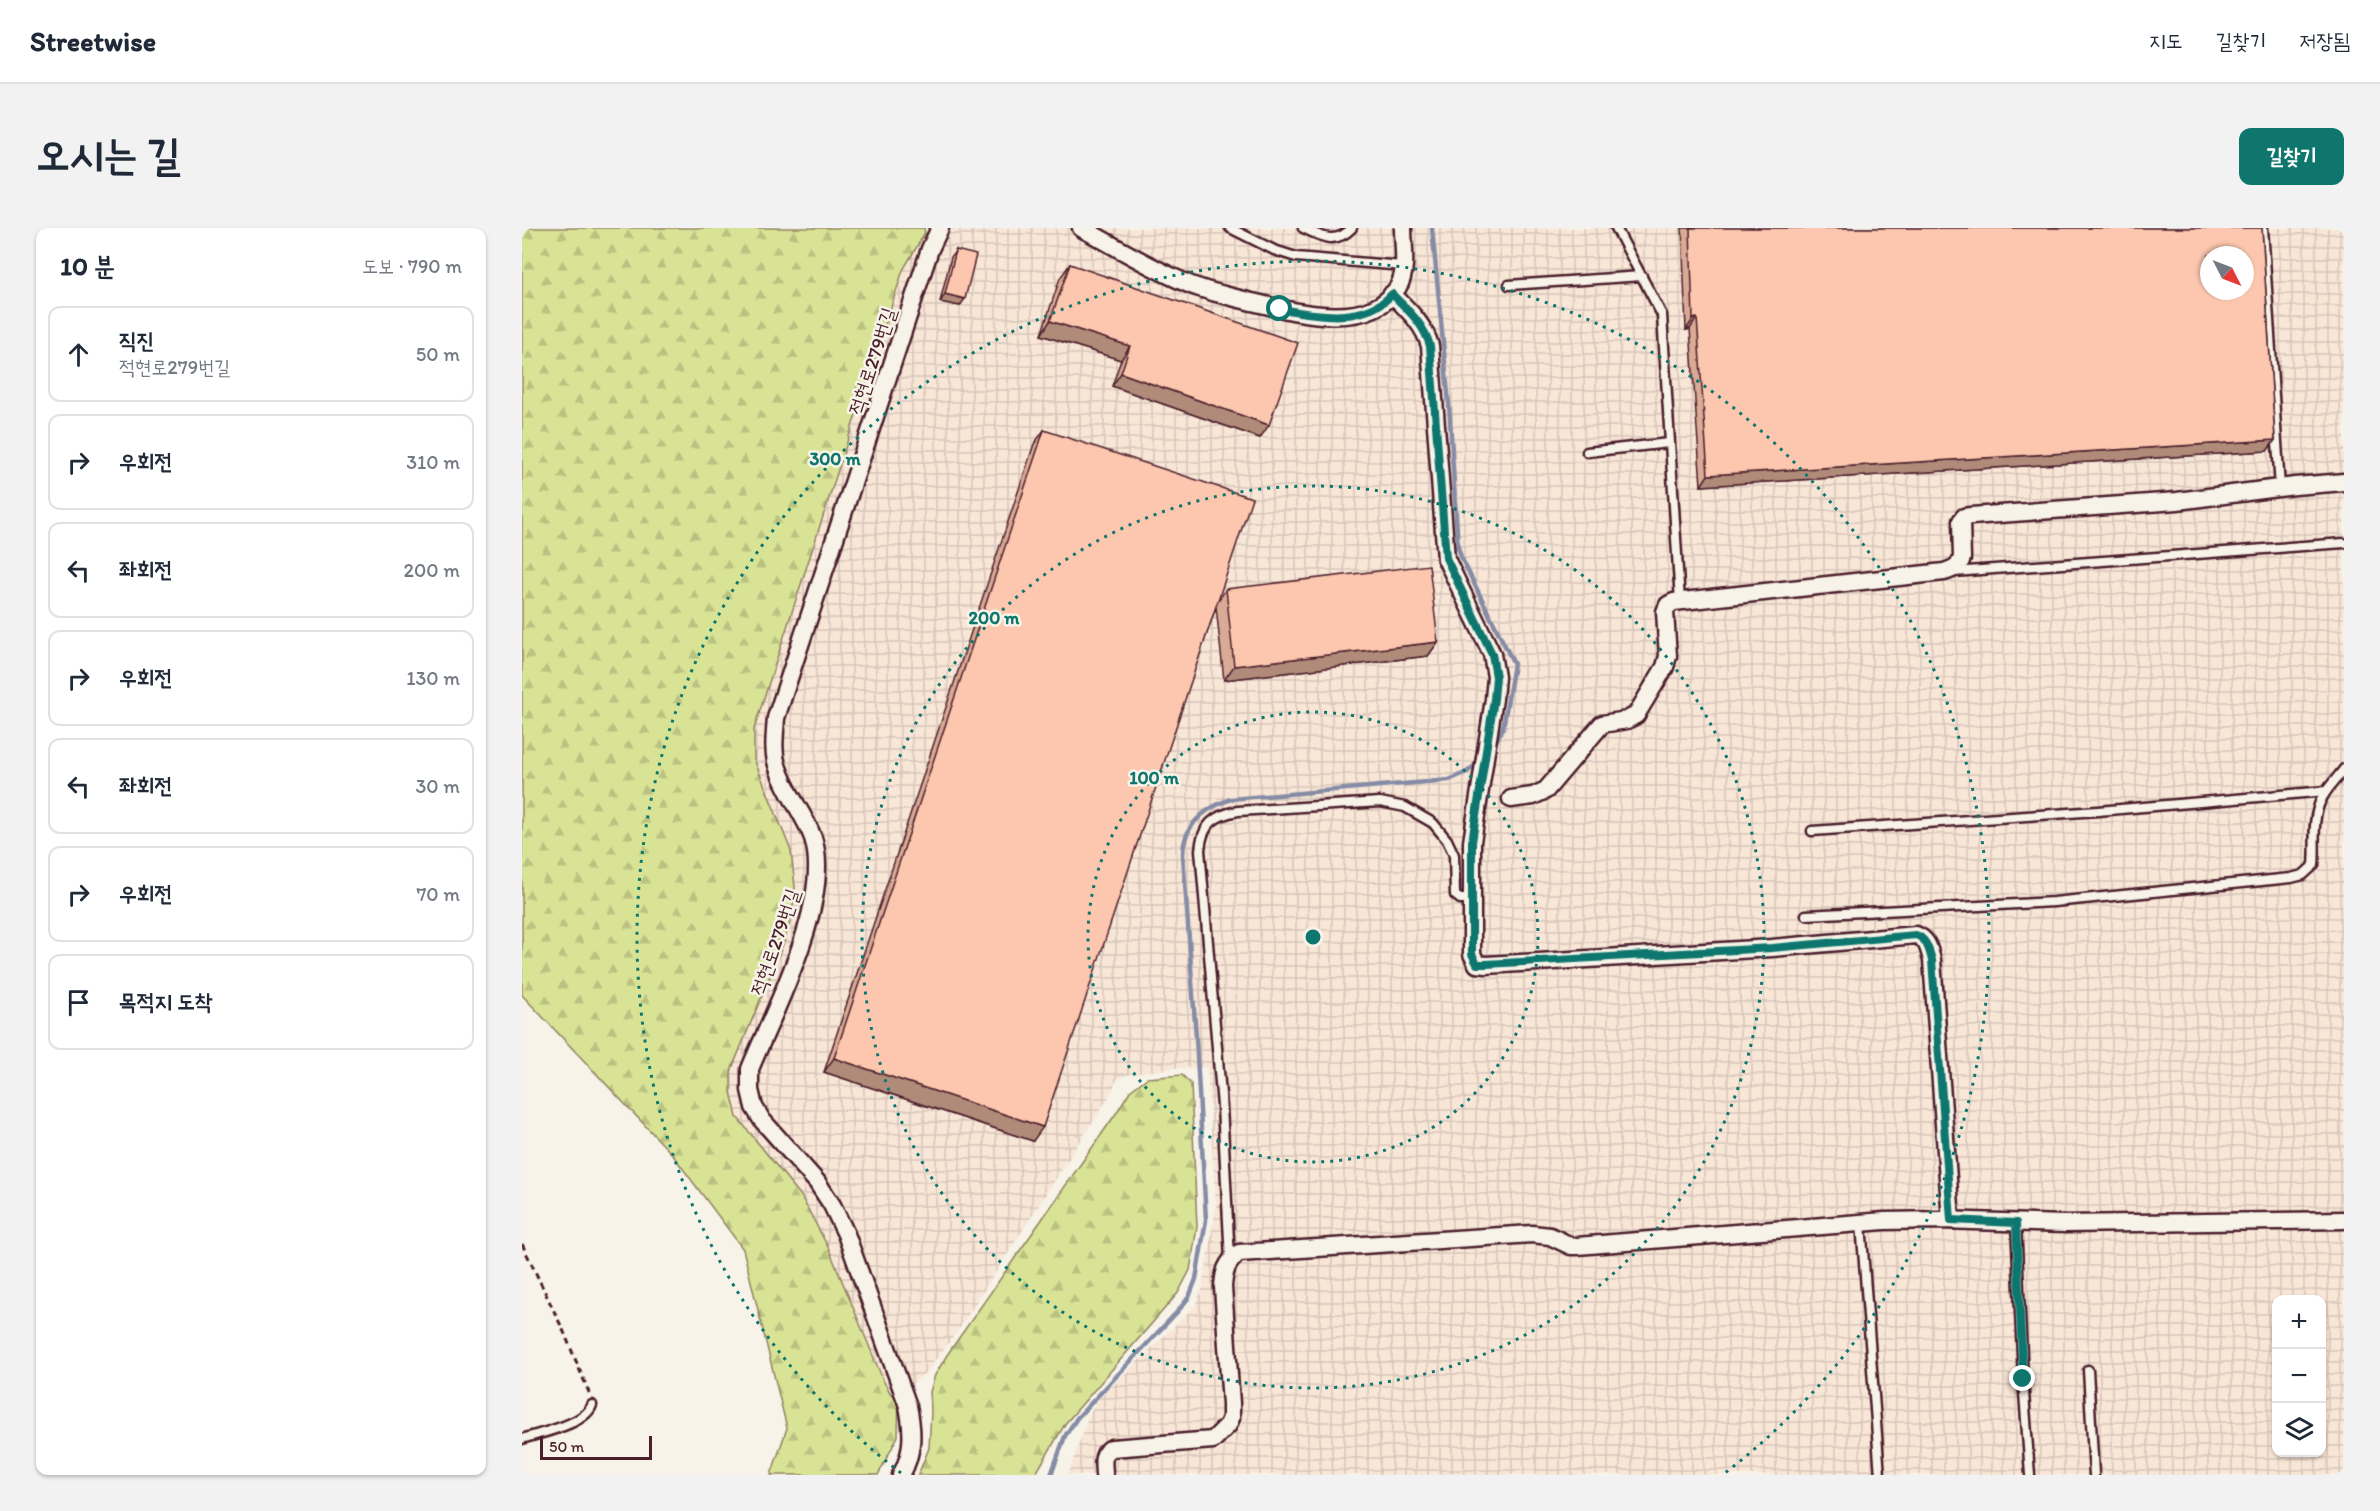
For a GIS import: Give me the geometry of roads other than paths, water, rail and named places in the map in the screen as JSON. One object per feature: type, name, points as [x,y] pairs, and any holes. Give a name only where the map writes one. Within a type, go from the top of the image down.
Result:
[{"type":"street","name":"적현로279번길","points":[[901,1475],[913,1447],[908,1406],[846,1234],[832,1205],[817,1182],[753,1107],[750,1069],[800,948],[814,904],[817,882],[817,858],[813,838],[778,768],[774,752],[776,718],[930,249],[940,228]]},
{"type":"street","points":[[1081,228],[1188,284],[1280,309],[1317,315],[1346,315],[1369,310],[1386,301],[1399,286],[1403,267],[1403,228]]},
{"type":"street","points":[[1392,294],[1422,325],[1430,346],[1444,543],[1451,571],[1496,666],[1490,725],[1475,819],[1472,954],[1477,964],[1772,948],[1916,935],[1922,937],[1932,960],[1951,1220]]},
{"type":"street","points":[[1511,799],[1533,796],[1545,790],[1602,724],[1627,720],[1641,709],[1665,667],[1668,656],[1665,612],[1668,605],[1944,572],[1955,568],[1962,558],[1960,527],[1964,517],[2177,501],[2344,482]]},
{"type":"street","points":[[1104,1475],[1103,1458],[1112,1448],[1213,1440],[1228,1425],[1231,1418],[1231,1404],[1223,1287],[1224,1272],[1230,1260],[1239,1253],[1532,1234],[1550,1236],[1571,1246],[1862,1223],[1951,1220],[2065,1224],[2344,1220]]},
{"type":"lane","points":[[1230,228],[1274,250],[1296,258],[1403,267]]},
{"type":"lane","points":[[1303,228],[1324,238],[1334,238],[1345,235],[1352,228]]},
{"type":"lane","points":[[1616,228],[1662,315],[1680,602]]},
{"type":"lane","points":[[2264,228],[2280,488]]},
{"type":"lane","points":[[1509,285],[1642,276]]},
{"type":"lane","points":[[1587,452],[1669,443]]},
{"type":"lane","points":[[1944,572],[2344,543]]},
{"type":"lane","points":[[1806,915],[2054,902],[2291,878],[2302,875],[2314,865],[2315,820],[2318,807],[2326,791],[2344,769]]},
{"type":"lane","points":[[1812,831],[2110,810],[2326,791]]},
{"type":"lane","points":[[1230,1260],[1222,1106],[1200,849],[1204,829],[1211,820],[1225,813],[1238,811],[1366,802],[1392,803],[1422,815],[1440,830],[1454,855],[1455,896],[1460,899],[1472,899]]},
{"type":"lane","points":[[1862,1223],[1880,1475]]},
{"type":"lane","points":[[2016,1223],[2030,1475]]},
{"type":"lane","points":[[2088,1370],[2094,1475]]},
{"type":"lane","points":[[522,1439],[580,1419],[592,1405]]},
{"type":"waterway","points":[[1432,228],[1449,404],[1458,547],[1514,664],[1503,728],[1492,749]]},
{"type":"waterway","points":[[1051,1475],[1065,1436],[1077,1418],[1178,1311],[1189,1297],[1196,1279],[1206,1220],[1183,855],[1184,844],[1191,826],[1204,813],[1231,799],[1449,780],[1467,772],[1480,761]]}]
